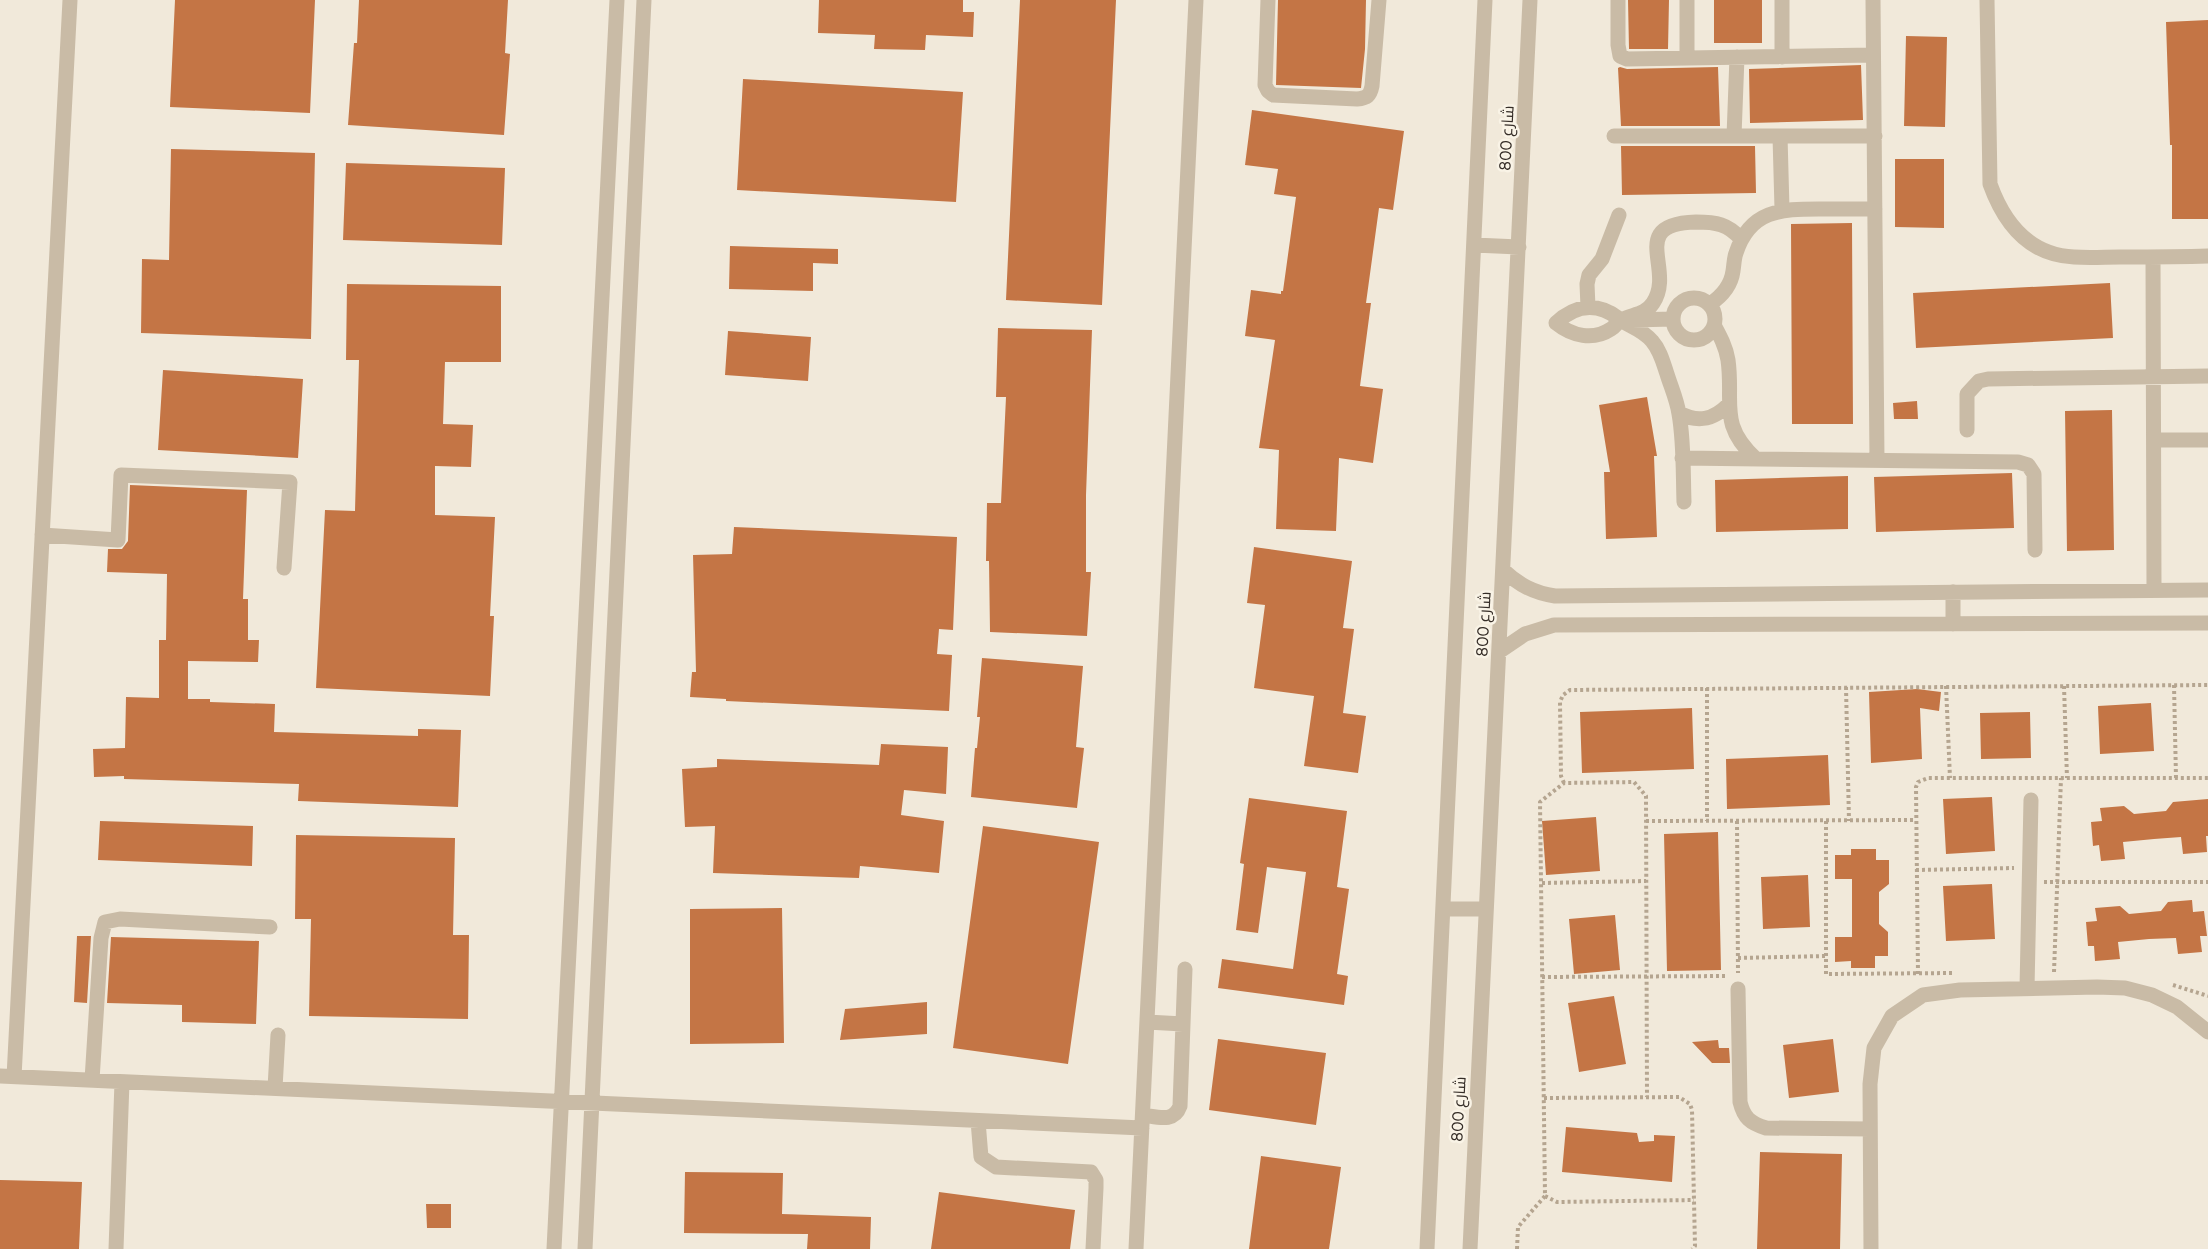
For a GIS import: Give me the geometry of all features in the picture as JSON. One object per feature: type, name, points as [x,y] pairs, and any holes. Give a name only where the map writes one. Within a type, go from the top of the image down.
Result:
[{"type":"street","points":[[70,0],[42,535],[7,1076],[978,1121],[1143,1122],[1169,1118],[1177,1113],[1180,1106],[1185,969]]},
{"type":"street","points":[[554,1249],[617,0]]},
{"type":"street","points":[[585,1249],[645,0]]},
{"type":"street","points":[[1136,1249],[1196,0]]},
{"type":"street","points":[[1268,0],[1265,85],[1268,91],[1280,95],[1357,99],[1365,99],[1371,94],[1379,0]]},
{"type":"street","name":"شارع 800","points":[[1426,1249],[1485,0]]},
{"type":"street","name":"شارع 800","points":[[1470,1249],[1530,0]]},
{"type":"street","points":[[1618,0],[1618,45],[1620,56],[1627,59],[1873,56]]},
{"type":"street","points":[[1687,0],[1687,58]]},
{"type":"street","points":[[1782,0],[1782,57]]},
{"type":"street","points":[[1873,0],[1877,460]]},
{"type":"street","points":[[1987,0],[1990,184],[1998,206],[2011,226],[2028,241],[2049,252],[2072,257],[2208,256]]},
{"type":"street","points":[[1734,136],[1737,57]]},
{"type":"street","points":[[1614,136],[1875,136]]},
{"type":"street","points":[[1779,136],[1782,209]]},
{"type":"street","points":[[1710,304],[1721,296],[1729,285],[1741,239],[1752,225],[1766,215],[1782,209],[1875,209]]},
{"type":"street","points":[[1588,307],[1589,275],[1602,259],[1619,215]]},
{"type":"street","points":[[1684,502],[1679,413],[1656,347],[1643,332],[1633,325],[1620,320],[1611,312],[1600,308],[1575,309],[1556,323],[1576,335],[1589,336],[1601,334],[1620,320],[1644,312],[1653,303],[1658,291],[1658,238],[1670,225],[1715,222],[1725,225],[1741,239]]},
{"type":"street","points":[[1474,244],[1519,247]]},
{"type":"street","points":[[2153,257],[2154,590]]},
{"type":"street","points":[[1697,297],[1710,304],[1716,318],[1706,337],[1691,340],[1678,333],[1673,320],[1674,312],[1683,301],[1697,297]]},
{"type":"street","points":[[1620,320],[1673,320]]},
{"type":"street","points":[[1714,325],[1723,343],[1728,362],[1730,421],[1736,435],[1756,459]]},
{"type":"street","points":[[1966,430],[1967,394],[1972,386],[1988,378],[2208,376]]},
{"type":"street","points":[[1679,413],[1687,417],[1705,419],[1714,416],[1728,405]]},
{"type":"street","points":[[2154,440],[2208,440]]},
{"type":"street","points":[[1682,458],[2018,462],[2028,465],[2034,474],[2035,550]]},
{"type":"street","points":[[42,535],[118,540],[121,475],[290,482],[284,568]]},
{"type":"street","points":[[1503,570],[1527,588],[1555,596],[2208,590]]},
{"type":"street","points":[[1953,592],[1953,624]]},
{"type":"street","points":[[1500,651],[1525,634],[1554,625],[2208,623]]},
{"type":"street","points":[[2027,988],[2031,800]]},
{"type":"street","points":[[1443,909],[1486,909]]},
{"type":"street","points":[[92,1080],[101,938],[105,922],[120,919],[270,927]]},
{"type":"street","points":[[1871,1249],[1870,1084],[1874,1048],[1892,1016],[1923,995],[1959,990],[2125,988],[2152,995],[2177,1007],[2208,1032]]},
{"type":"street","points":[[1738,989],[1740,1102],[1744,1115],[1753,1124],[1766,1128],[1870,1129]]},
{"type":"street","points":[[1148,1022],[1183,1024]]},
{"type":"street","points":[[275,1088],[278,1035]]},
{"type":"street","points":[[116,1249],[122,1082]]},
{"type":"street","points":[[978,1121],[981,1157],[996,1167],[1091,1172],[1096,1180],[1093,1249]]},
{"type":"path","points":[[2174,685],[2176,778]]},
{"type":"path","points":[[1564,783],[1561,776],[1560,702],[1563,694],[1570,690],[2208,685]]},
{"type":"path","points":[[1946,686],[1950,778]]},
{"type":"path","points":[[2064,686],[2067,778]]},
{"type":"path","points":[[1846,687],[1849,821]]},
{"type":"path","points":[[1707,688],[1707,821]]},
{"type":"path","points":[[1923,995],[1918,972],[1916,787],[1918,782],[1928,778],[2208,778]]},
{"type":"path","points":[[2054,973],[2061,778]]},
{"type":"path","points":[[1518,1249],[1518,1227],[1545,1196],[1540,802],[1564,783],[1634,782],[1647,796],[1647,1097]]},
{"type":"path","points":[[1646,821],[1916,820]]},
{"type":"path","points":[[1542,977],[1738,976],[1737,821]]},
{"type":"path","points":[[1826,821],[1826,974],[1918,972]]},
{"type":"path","points":[[1916,870],[2030,875],[2058,882],[2208,882]]},
{"type":"path","points":[[1542,883],[1646,881]]},
{"type":"path","points":[[1738,958],[1826,956]]},
{"type":"path","points":[[1544,1098],[1679,1097],[1690,1104],[1695,1246],[1692,1249]]},
{"type":"path","points":[[1545,1196],[1557,1202],[1694,1200]]},
{"type":"building","points":[[175,0],[315,0],[310,113],[170,107]]},
{"type":"building","points":[[359,0],[508,0],[505,53],[510,54],[504,135],[348,125]]},
{"type":"building","points":[[819,0],[963,0],[963,12],[974,12],[973,37],[926,35],[925,50],[874,49],[875,35],[818,33]]},
{"type":"building","points":[[1020,0],[1116,0],[1102,305],[1006,300]]},
{"type":"building","points":[[1278,0],[1366,0],[1361,88],[1276,85]]},
{"type":"building","points":[[1628,0],[1669,0],[1668,49],[1629,49]]},
{"type":"building","points":[[1714,0],[1762,0],[1762,43],[1714,43]]},
{"type":"building","points":[[2208,20],[2208,219],[2172,219],[2172,145],[2170,145],[2166,22]]},
{"type":"building","points":[[1906,36],[1947,37],[1945,127],[1904,126]]},
{"type":"building","points":[[1861,65],[1863,120],[1750,123],[1749,69]]},
{"type":"building","points":[[1718,67],[1720,126],[1621,126],[1618,68],[1627,69]]},
{"type":"building","points":[[743,79],[963,92],[956,202],[737,190]]},
{"type":"building","points":[[1252,110],[1404,131],[1393,210],[1379,208],[1366,303],[1371,303],[1360,386],[1383,389],[1373,463],[1339,458],[1336,531],[1276,529],[1279,450],[1259,448],[1275,340],[1245,336],[1251,290],[1281,294],[1283,291],[1296,197],[1274,194],[1278,169],[1245,165]]},
{"type":"building","points":[[1621,146],[1755,146],[1756,193],[1622,195]]},
{"type":"building","points":[[171,149],[315,153],[311,339],[141,333],[142,259],[169,260]]},
{"type":"building","points":[[1895,159],[1944,159],[1944,228],[1895,227]]},
{"type":"building","points":[[346,163],[505,168],[502,245],[343,240]]},
{"type":"building","points":[[1852,223],[1853,424],[1792,424],[1791,224]]},
{"type":"building","points":[[730,246],[838,249],[838,264],[813,263],[813,291],[729,289]]},
{"type":"building","points":[[2110,283],[2113,338],[1916,348],[1913,293]]},
{"type":"building","points":[[347,284],[501,286],[501,362],[445,362],[443,424],[473,425],[471,467],[435,466],[435,515],[495,517],[490,616],[494,616],[490,696],[316,688],[325,510],[355,511],[359,360],[346,360]]},
{"type":"building","points":[[998,328],[1092,330],[1086,495],[1086,572],[1091,572],[1087,636],[990,632],[989,561],[986,561],[987,503],[1001,503],[1006,397],[996,397]]},
{"type":"building","points":[[728,331],[811,337],[808,381],[725,375]]},
{"type":"building","points":[[163,370],[303,379],[298,458],[158,450]]},
{"type":"building","points":[[1647,397],[1657,456],[1654,456],[1657,537],[1606,539],[1604,472],[1610,472],[1599,405]]},
{"type":"building","points":[[1917,401],[1918,419],[1894,419],[1893,403]]},
{"type":"building","points":[[2112,410],[2114,550],[2067,551],[2065,411]]},
{"type":"building","points":[[2012,473],[2014,528],[1876,532],[1874,477]]},
{"type":"building","points":[[1848,476],[1848,529],[1716,532],[1715,480]]},
{"type":"building","points":[[130,485],[247,490],[243,599],[248,599],[248,640],[259,640],[258,662],[188,661],[188,699],[275,704],[274,732],[418,736],[418,729],[461,730],[458,807],[298,801],[299,784],[124,779],[124,776],[94,777],[93,749],[125,748],[126,697],[159,698],[159,640],[166,640],[167,574],[107,572],[108,549],[122,549],[128,541]]},
{"type":"building","points":[[734,527],[957,537],[953,630],[939,629],[937,654],[952,655],[949,711],[726,701],[726,699],[690,697],[692,672],[696,672],[693,555],[732,554]]},
{"type":"building","points":[[1254,547],[1352,561],[1343,628],[1354,629],[1343,713],[1366,716],[1358,773],[1304,766],[1314,696],[1254,688],[1265,605],[1247,603]]},
{"type":"building","points":[[982,658],[1083,666],[1076,747],[1084,748],[1077,808],[971,797],[980,717],[977,717]]},
{"type":"building","points":[[1917,689],[1941,692],[1939,711],[1920,708],[1922,759],[1871,763],[1869,692]]},
{"type":"building","points":[[2151,703],[2154,751],[2100,754],[2098,706]]},
{"type":"building","points":[[1692,708],[1694,769],[1582,773],[1580,712]]},
{"type":"building","points":[[2030,712],[2031,758],[1981,759],[1980,713]]},
{"type":"building","points":[[881,744],[948,747],[946,794],[904,790],[901,815],[944,821],[939,873],[860,866],[859,878],[713,873],[715,826],[685,827],[682,769],[717,767],[717,759],[879,765]]},
{"type":"building","points":[[1828,755],[1830,805],[1727,809],[1726,759]]},
{"type":"building","points":[[1992,797],[1995,851],[1946,854],[1943,799]]},
{"type":"building","points":[[1249,798],[1347,811],[1337,887],[1349,889],[1337,974],[1348,976],[1344,1005],[1218,988],[1222,959],[1293,969],[1306,872],[1267,867],[1258,933],[1236,930],[1244,864],[1240,863]]},
{"type":"building","points":[[2208,799],[2207,852],[2183,854],[2181,837],[2154,839],[2123,842],[2125,859],[2101,861],[2099,845],[2093,846],[2091,822],[2102,821],[2100,808],[2124,806],[2134,814],[2166,811],[2173,802]]},
{"type":"building","points":[[1596,817],[1600,871],[1546,875],[1542,821]]},
{"type":"building","points":[[100,821],[253,826],[252,866],[98,860]]},
{"type":"building","points":[[983,826],[1099,842],[1068,1064],[953,1048]]},
{"type":"building","points":[[1718,832],[1721,970],[1667,971],[1664,834]]},
{"type":"building","points":[[296,835],[455,838],[453,935],[469,935],[468,1019],[309,1016],[311,919],[295,919]]},
{"type":"building","points":[[1851,849],[1876,849],[1876,860],[1889,860],[1889,884],[1879,892],[1879,924],[1888,932],[1888,956],[1875,956],[1875,968],[1851,968],[1851,961],[1835,962],[1835,937],[1852,937],[1852,879],[1835,879],[1835,855],[1851,855]]},
{"type":"building","points":[[1808,875],[1810,927],[1763,929],[1761,877]]},
{"type":"building","points":[[1992,884],[1995,939],[1946,941],[1943,886]]},
{"type":"building","points":[[2192,900],[2193,912],[2204,911],[2207,936],[2200,936],[2202,952],[2178,954],[2176,938],[2149,939],[2118,942],[2120,959],[2095,961],[2094,946],[2088,946],[2086,922],[2097,921],[2095,908],[2120,906],[2129,914],[2161,911],[2168,902]]},
{"type":"building","points":[[782,908],[784,1043],[690,1044],[690,909]]},
{"type":"building","points":[[1615,915],[1620,970],[1574,974],[1569,919]]},
{"type":"building","points":[[77,936],[91,936],[87,1003],[74,1002]]},
{"type":"building","points":[[111,937],[259,941],[256,1024],[182,1022],[182,1005],[107,1003]]},
{"type":"building","points":[[1614,996],[1626,1064],[1579,1072],[1568,1003]]},
{"type":"building","points":[[927,1002],[927,1034],[840,1040],[845,1009]]},
{"type":"building","points":[[1218,1039],[1326,1053],[1316,1125],[1209,1110]]},
{"type":"building","points":[[1833,1039],[1839,1092],[1789,1098],[1783,1045]]},
{"type":"building","points":[[1718,1040],[1719,1048],[1729,1048],[1730,1063],[1712,1063],[1692,1042]]},
{"type":"building","points":[[1566,1127],[1637,1133],[1639,1142],[1654,1141],[1654,1135],[1675,1136],[1672,1182],[1562,1172]]},
{"type":"building","points":[[1760,1152],[1842,1154],[1840,1249],[1757,1249]]},
{"type":"building","points":[[1261,1156],[1341,1167],[1329,1249],[1249,1249]]},
{"type":"building","points":[[685,1172],[783,1173],[782,1214],[871,1217],[870,1249],[807,1249],[808,1234],[684,1233]]},
{"type":"building","points":[[0,1180],[82,1182],[79,1249],[0,1249]]},
{"type":"building","points":[[939,1192],[1075,1210],[1070,1249],[931,1249]]},
{"type":"building","points":[[426,1204],[451,1204],[451,1228],[427,1228]]}]
